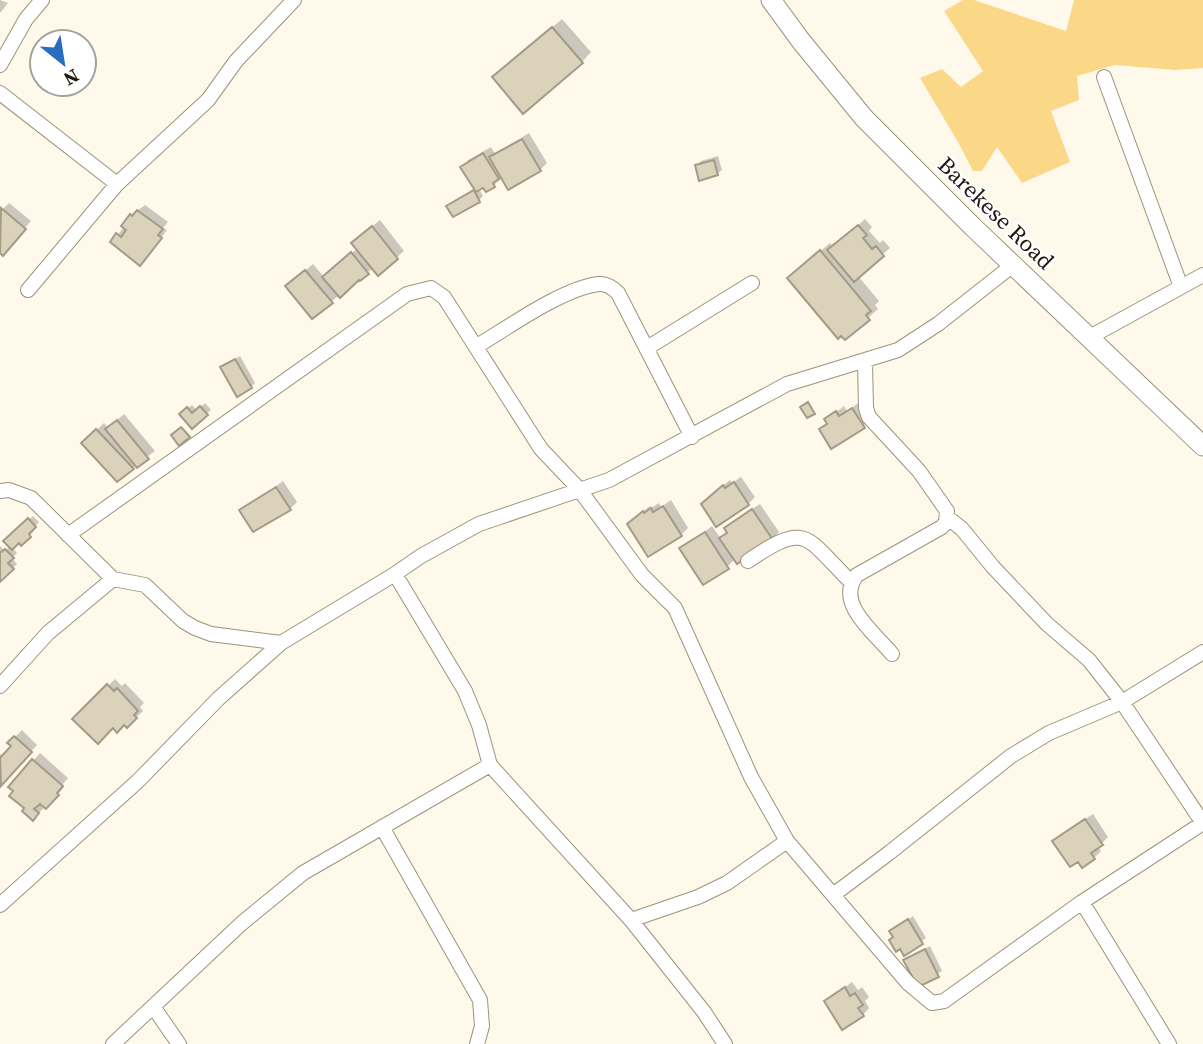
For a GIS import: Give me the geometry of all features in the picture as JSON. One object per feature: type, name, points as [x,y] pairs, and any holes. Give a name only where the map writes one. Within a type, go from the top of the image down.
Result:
[{"type":"main road","name":"Barekese Road","points":[[771,0],[863,118],[1088,338],[1203,446]]},
{"type":"street","points":[[0,65],[26,19],[42,0]]},
{"type":"street","points":[[28,290],[117,184],[208,100],[236,61],[294,0]]},
{"type":"street","points":[[1104,77],[1181,287]]},
{"type":"street","points":[[0,93],[117,184]]},
{"type":"street","points":[[0,905],[138,781],[218,699],[281,643],[395,574],[421,555],[479,524],[610,481],[787,384],[898,351],[919,338],[1013,265]]},
{"type":"street","points":[[1088,338],[1203,275]]},
{"type":"street","points":[[647,348],[752,282]]},
{"type":"street","points":[[477,346],[561,297],[599,284],[612,287],[618,293],[692,437]]},
{"type":"street","points":[[68,535],[407,294],[431,288],[438,291],[477,346],[541,449],[579,489],[642,575],[675,608],[751,776],[787,841],[908,983],[927,1000],[937,1004],[1082,902],[1203,823],[1122,702],[1089,660],[1047,624],[993,568],[962,529],[947,517]]},
{"type":"street","points":[[865,362],[866,408],[869,417],[919,471],[945,505],[947,517],[942,527],[857,575],[851,582],[849,600],[892,654]]},
{"type":"street","points":[[0,491],[9,490],[31,498],[113,579],[145,585],[183,621],[195,628],[211,634],[281,643]]},
{"type":"street","points":[[748,561],[777,541],[792,536],[806,538],[851,582]]},
{"type":"street","points":[[395,574],[464,691],[479,725],[490,765],[631,920],[704,1012],[724,1044]]},
{"type":"street","points":[[0,686],[48,633],[113,579]]},
{"type":"street","points":[[833,895],[1011,756],[1049,733],[1122,702],[1203,652]]},
{"type":"street","points":[[113,1044],[242,923],[303,873],[490,765]]},
{"type":"street","points":[[382,827],[480,1000],[482,1026],[477,1044]]},
{"type":"street","points":[[631,920],[698,897],[727,883],[787,841]]},
{"type":"street","points":[[1082,902],[1169,1044]]},
{"type":"street","points":[[153,1008],[179,1044]]},
{"type":"shaded area","points":[[963,0],[974,0],[1066,31],[1074,0],[1203,0],[1203,68],[1175,70],[1115,65],[1077,76],[1079,100],[1051,111],[1070,162],[1022,183],[997,147],[982,171],[973,171],[920,78],[942,69],[961,87],[983,71],[944,11]]},
{"type":"building","points":[[552,27],[583,63],[523,114],[492,77]]},
{"type":"building","points":[[522,139],[541,171],[508,190],[489,157]]},
{"type":"building","points":[[483,153],[499,179],[493,183],[495,187],[486,192],[483,188],[476,192],[460,167]]},
{"type":"building","points":[[714,160],[718,175],[699,181],[695,165]]},
{"type":"building","points":[[474,190],[480,202],[453,217],[446,206]]},
{"type":"building","points":[[1,208],[26,229],[3,256],[0,253]]},
{"type":"building","points":[[137,210],[163,229],[158,235],[162,238],[140,266],[110,242],[116,233],[121,237],[126,230],[121,226],[130,214],[132,216]]},
{"type":"building","points":[[858,225],[867,235],[863,238],[872,249],[876,246],[884,256],[854,282],[827,250]]},
{"type":"building","points":[[372,226],[398,259],[378,276],[351,243]]},
{"type":"building","points":[[820,250],[871,311],[866,315],[870,320],[845,340],[841,336],[838,339],[787,278]]},
{"type":"building","points":[[351,252],[369,274],[340,298],[322,277]]},
{"type":"building","points":[[305,270],[333,303],[312,319],[285,286]]},
{"type":"building","points":[[235,359],[252,388],[237,397],[220,367]]},
{"type":"building","points":[[808,402],[815,414],[807,418],[800,407]]},
{"type":"building","points":[[200,406],[208,415],[192,429],[179,414],[187,407],[192,413]]},
{"type":"building","points":[[852,408],[865,428],[831,449],[819,429],[827,424],[824,419],[836,411],[839,416]]},
{"type":"building","points":[[117,420],[149,459],[137,468],[105,429]]},
{"type":"building","points":[[181,427],[190,437],[179,446],[171,435]]},
{"type":"building","points":[[96,429],[134,469],[117,482],[81,443]]},
{"type":"building","points":[[734,482],[749,505],[716,527],[701,504],[723,485],[725,488]]},
{"type":"building","points":[[276,487],[291,510],[253,532],[239,510]]},
{"type":"building","points":[[663,506],[682,536],[648,557],[627,524],[643,511],[644,513],[651,508],[653,512]]},
{"type":"building","points":[[752,509],[773,540],[737,564],[719,538],[727,533],[724,528]]},
{"type":"building","points":[[28,518],[36,527],[29,534],[31,537],[12,550],[3,541]]},
{"type":"building","points":[[705,532],[729,569],[703,585],[679,548]]},
{"type":"building","points":[[5,549],[14,558],[8,563],[14,569],[0,582],[0,553]]},
{"type":"building","points":[[107,684],[114,691],[117,688],[138,711],[134,715],[137,718],[127,728],[124,725],[117,733],[113,728],[98,744],[72,719]]},
{"type":"building","points":[[14,736],[32,752],[1,786],[0,758],[11,746],[7,743]]},
{"type":"building","points":[[32,759],[63,786],[57,793],[59,795],[46,809],[40,804],[34,809],[39,813],[33,821],[22,811],[24,808],[9,796],[13,791],[8,787]]},
{"type":"building","points":[[1085,819],[1103,845],[1091,853],[1095,859],[1082,868],[1078,862],[1070,867],[1052,841]]},
{"type":"building","points":[[908,919],[923,944],[904,956],[900,949],[896,952],[889,940],[893,937],[889,931]]},
{"type":"building","points":[[925,949],[939,977],[918,987],[903,960]]},
{"type":"building","points":[[845,987],[850,996],[855,993],[863,1005],[858,1008],[864,1016],[842,1030],[824,1001]]}]
